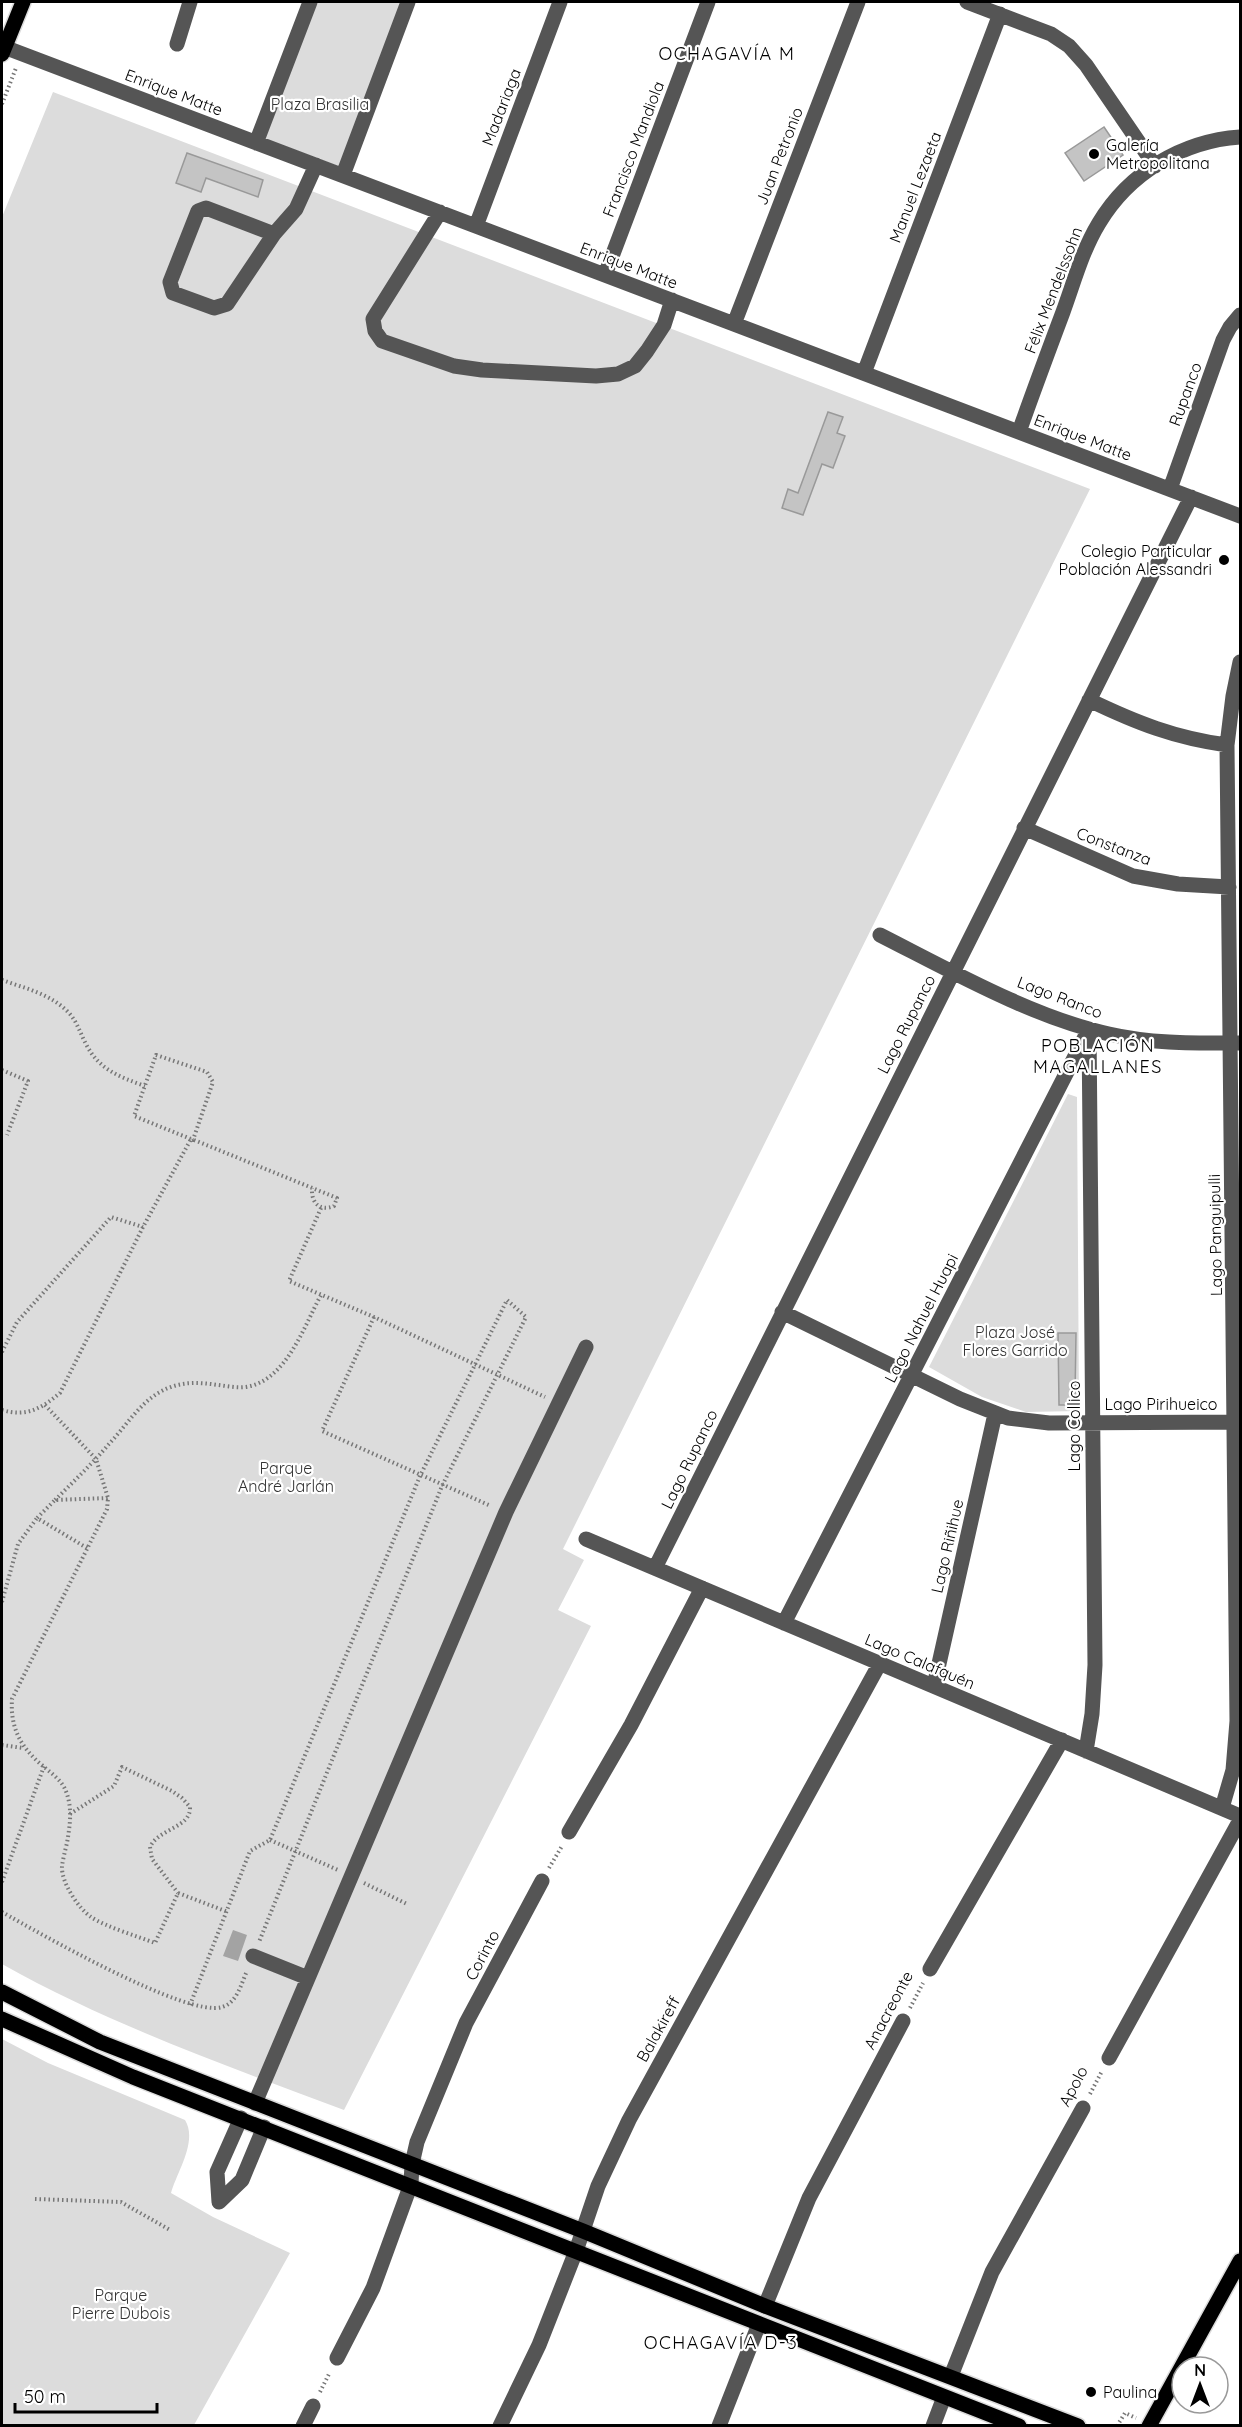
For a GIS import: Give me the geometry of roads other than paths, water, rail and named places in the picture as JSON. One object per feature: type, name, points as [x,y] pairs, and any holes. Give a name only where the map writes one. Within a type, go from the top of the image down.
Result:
[{"type":"main road","points":[[3,50],[23,2]]},
{"type":"main road","points":[[2,1992],[100,2042],[583,2231],[765,2306],[1078,2426]]},
{"type":"main road","points":[[2,2019],[103,2064],[1019,2426]]},
{"type":"main road","points":[[1149,2426],[1240,2261]]},
{"type":"main road","points":[[849,2360],[856,2340]]},
{"type":"street","points":[[177,44],[190,2]]},
{"type":"street","points":[[256,142],[310,2]]},
{"type":"street","points":[[343,175],[408,2]]},
{"type":"street","name":"Madariaga","points":[[476,226],[560,2]]},
{"type":"street","name":"Francisco Mandiola","points":[[605,275],[708,2]]},
{"type":"street","name":"Juan Petronio","points":[[734,324],[858,2]]},
{"type":"street","points":[[967,2],[1051,34],[1069,45],[1086,65],[1155,166]]},
{"type":"street","name":"Manuel Lezaeta","points":[[864,373],[1000,14]]},
{"type":"street","name":"Enrique Matte","points":[[3,50],[22,54],[256,142],[1240,516]]},
{"type":"street","name":"Félix Mendelssohn","points":[[1019,432],[1092,236],[1118,197],[1155,166],[1180,151],[1198,144],[1240,136]]},
{"type":"street","points":[[274,234],[206,208],[198,211],[170,282],[173,293],[214,308],[227,304],[274,234],[296,209],[316,165]]},
{"type":"street","points":[[440,212],[373,320],[375,331],[382,341],[393,346],[454,366],[482,370],[596,376],[618,374],[635,366],[647,351],[664,326],[672,300]]},
{"type":"street","name":"Rupanco","points":[[1170,489],[1223,340],[1240,315]]},
{"type":"street","name":"Lago Rupanco","points":[[655,1568],[1191,497]]},
{"type":"street","name":"Lago Panguipulli","points":[[1222,1808],[1233,1770],[1237,1743],[1236,1043],[1229,887],[1227,745],[1240,662]]},
{"type":"street","points":[[1089,700],[1152,729],[1192,740],[1227,745]]},
{"type":"street","name":"Constanza","points":[[1024,828],[1133,876],[1178,884],[1229,887]]},
{"type":"street","name":"Lago Ranco","points":[[880,934],[952,972],[1020,1003],[1089,1029],[1144,1041],[1236,1043]]},
{"type":"street","name":"Lago Nahuel Huapi","points":[[784,1623],[1089,1029]]},
{"type":"street","name":"Lago Collico","points":[[1086,1750],[1092,1714],[1095,1665],[1089,1029]]},
{"type":"street","name":"Lago Pirihueico","points":[[782,1312],[995,1414],[1034,1422],[1238,1422]]},
{"type":"street","points":[[255,2103],[506,1512],[586,1347]]},
{"type":"street","name":"Lago Riñihue","points":[[934,1686],[995,1414]]},
{"type":"street","name":"Lago Calafquén","points":[[586,1539],[1222,1808],[1240,1818]]},
{"type":"street","points":[[570,1832],[631,1725],[702,1588]]},
{"type":"street","name":"Balakireff","points":[[500,2426],[539,2345],[576,2251],[598,2186],[629,2120],[880,1663]]},
{"type":"street","name":"Anacreonte","points":[[930,1969],[1062,1740]]},
{"type":"street","name":"Apolo","points":[[1109,2058],[1240,1818]]},
{"type":"street","name":"Corinto","points":[[337,2358],[373,2288],[411,2184],[412,2164],[417,2142],[465,2023],[542,1881]]},
{"type":"street","points":[[253,1956],[308,1978]]},
{"type":"street","name":"Anacreonte","points":[[765,2306],[808,2198],[903,2021]]},
{"type":"street","name":"Apolo","points":[[951,2376],[993,2272],[1083,2108]]},
{"type":"street","points":[[241,2118],[218,2172],[219,2202],[242,2180],[264,2127]]},
{"type":"street","points":[[719,2426],[759,2324]]},
{"type":"street","points":[[933,2426],[944,2397]]},
{"type":"street","points":[[303,2426],[313,2406]]},
{"type":"place","name":"Galería Metropolitana","points":[[1094,154]]},
{"type":"place","name":"Colegio Particular Población Alessandri","points":[[1224,560]]},
{"type":"place","name":"Paulina","points":[[1091,2392]]},
{"type":"district","name":"OCHAGAVÍA M","points":[[727,54]]},
{"type":"district","name":"POBLACIÓN MAGALLANES","points":[[1098,1056]]},
{"type":"district","name":"OCHAGAVÍA D-3","points":[[721,2343]]},
{"type":"park label","name":"Plaza Brasilia","points":[[320,104]]},
{"type":"park label","name":"Plaza José Flores Garrido","points":[[1015,1341]]},
{"type":"park label","name":"Parque André Jarlán","points":[[286,1477]]},
{"type":"park label","name":"Parque Pierre Dubois","points":[[121,2304]]}]
